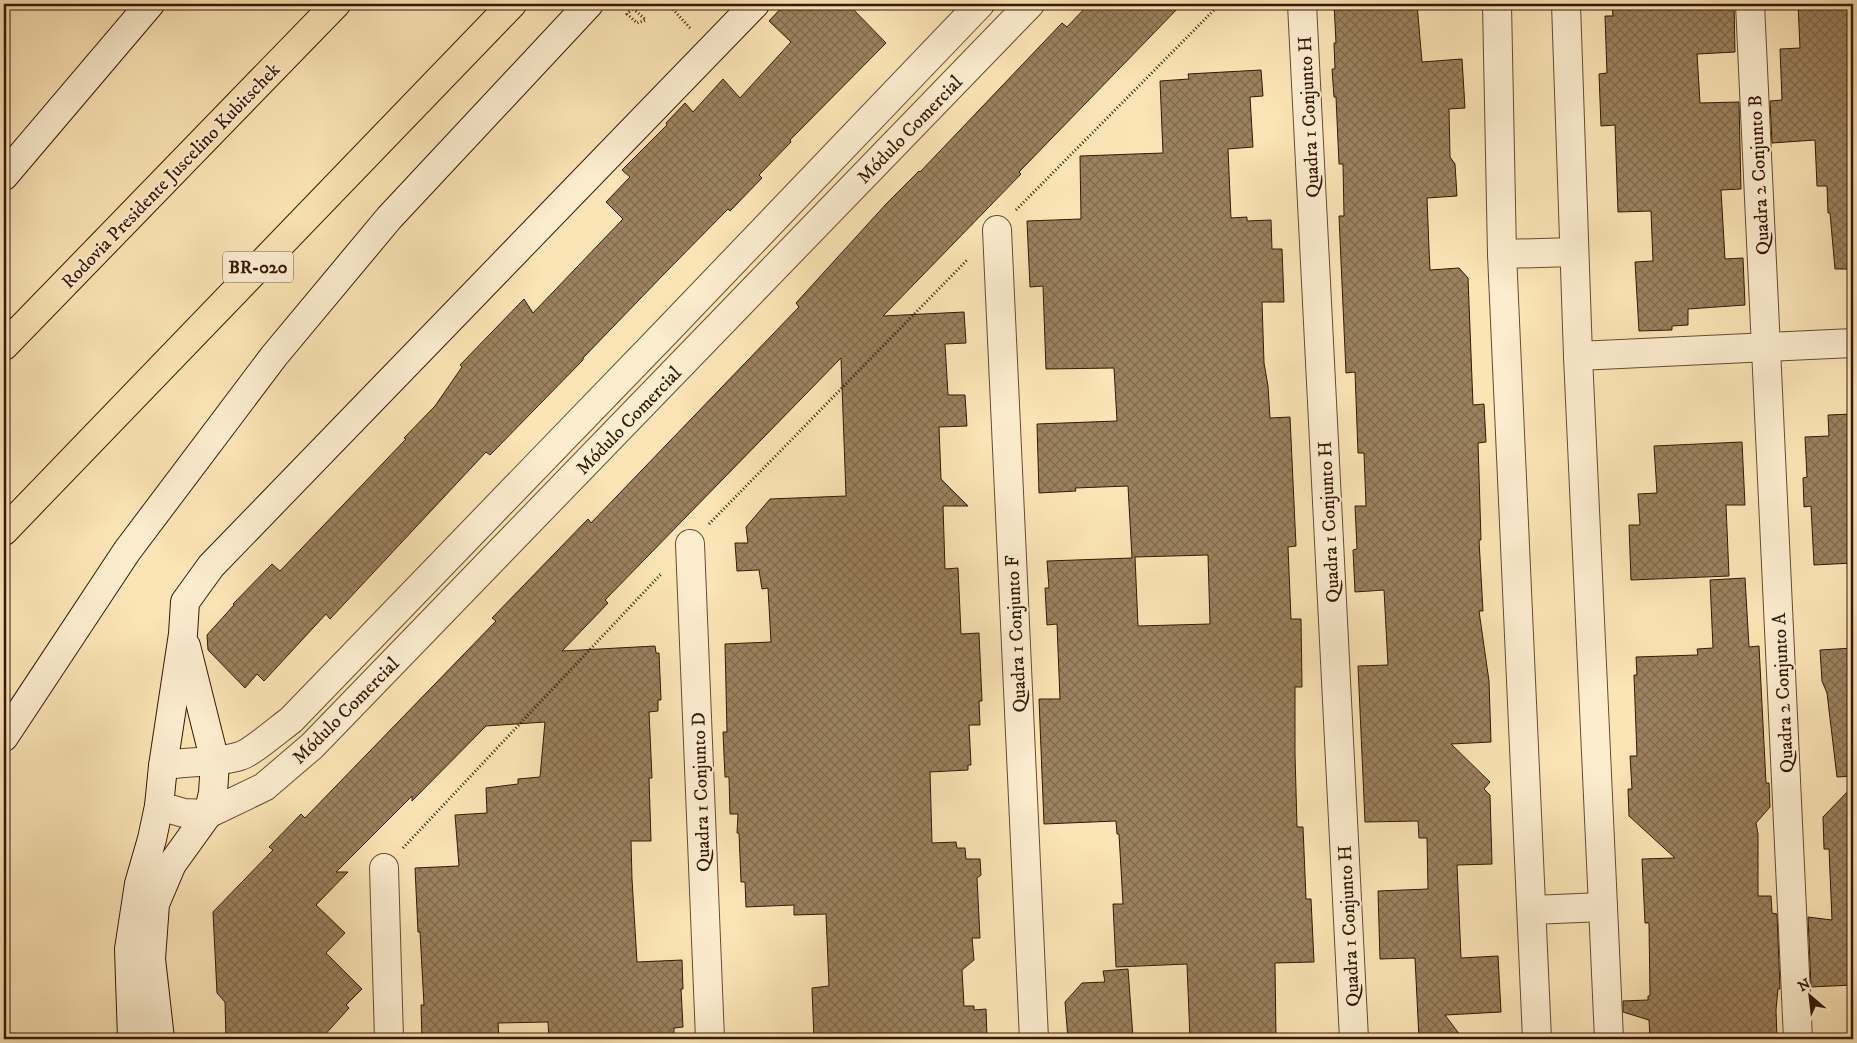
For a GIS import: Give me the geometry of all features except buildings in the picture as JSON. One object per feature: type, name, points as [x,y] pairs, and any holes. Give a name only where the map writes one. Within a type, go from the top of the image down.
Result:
[{"type":"highway","name":"Rodovia Presidente Juscelino Kubitschek","points":[[4,346],[336,4]]},
{"type":"highway","name":"BR-020","points":[[4,531],[512,4]]},
{"type":"street","points":[[4,176],[150,4]]},
{"type":"street","points":[[4,737],[127,551],[274,356],[388,218],[589,4]]},
{"type":"street","name":"Módulo Comercial","points":[[132,1039],[128,949],[139,884],[159,806],[186,602],[211,566],[755,4]]},
{"type":"street","name":"Módulo Comercial","points":[[163,766],[174,763],[214,762],[242,756],[291,720],[980,4]]},
{"type":"street","name":"Quadra 1 Conjunto H","points":[[1302,4],[1354,1039]]},
{"type":"street","points":[[1497,4],[1502,254],[1538,1039]]},
{"type":"street","points":[[1566,4],[1578,356],[1609,1039]]},
{"type":"street","name":"Quadra 2 Conjunto B","points":[[1750,4],[1766,347]]},
{"type":"street","name":"Módulo Comercial","points":[[159,806],[184,813],[208,814],[264,787],[312,746],[1027,5]]},
{"type":"street","name":"Quadra 1 Conjunto F","points":[[997,230],[1034,1039]]},
{"type":"street","points":[[1502,254],[1574,252]]},
{"type":"street","points":[[666,332],[690,355]]},
{"type":"street","points":[[1578,356],[1853,343]]},
{"type":"street","name":"Quadra 2 Conjunto A","points":[[1766,347],[1798,1039]]},
{"type":"street","name":"Quadra 1 Conjunto D","points":[[690,544],[710,1039]]},
{"type":"street","name":"Módulo Comercial","points":[[160,1039],[151,959],[155,904],[172,864],[208,814],[213,793],[214,762],[183,634]]},
{"type":"street","points":[[291,720],[312,746]]},
{"type":"street","points":[[384,868],[389,1039]]},
{"type":"street","points":[[1532,910],[1603,907]]},
{"type":"path","points":[[628,4],[646,20],[637,23],[627,14],[637,4]]},
{"type":"path","points":[[384,868],[690,544],[1220,4]]}]
